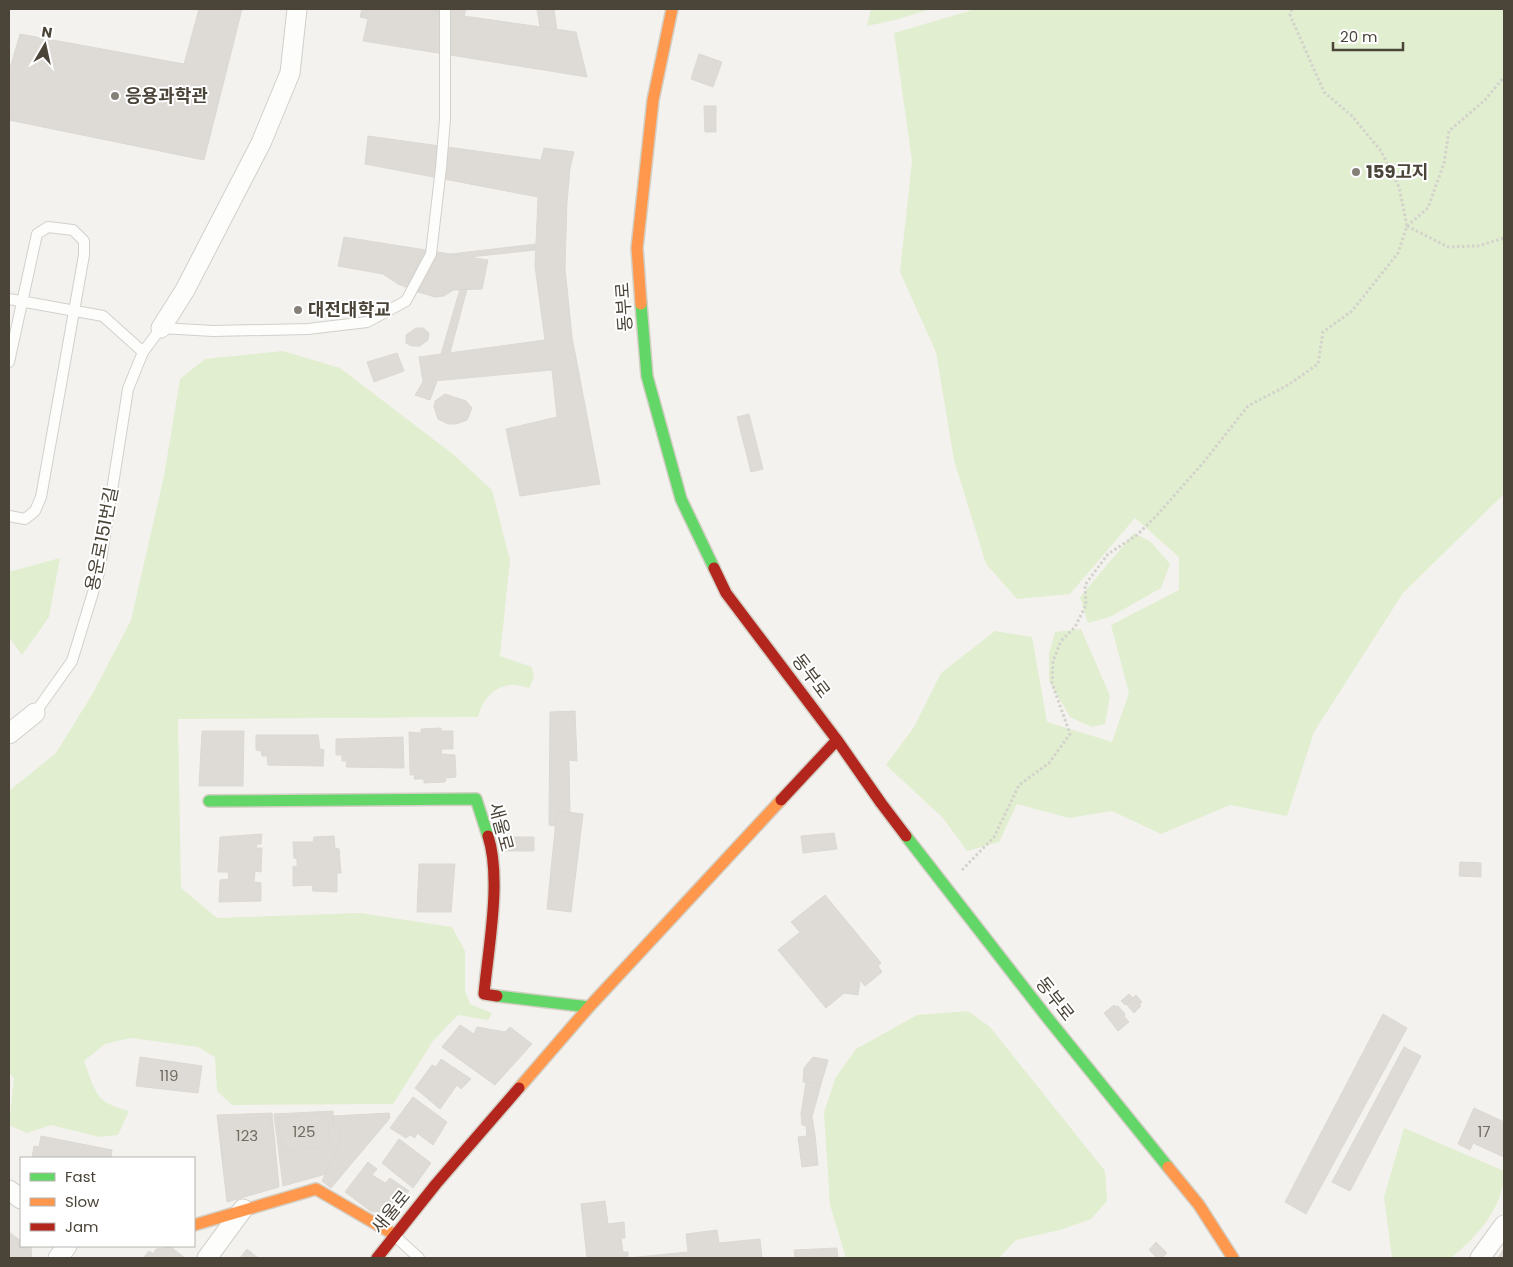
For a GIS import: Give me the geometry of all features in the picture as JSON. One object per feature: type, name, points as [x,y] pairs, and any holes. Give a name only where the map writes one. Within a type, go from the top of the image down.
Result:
[{"type":"street","points":[[161,328],[185,290],[261,143],[290,73],[297,9]]},
{"type":"street","name":"동부로","points":[[672,9],[653,100],[637,248],[647,376],[681,499],[726,593],[945,886],[1046,1016],[1199,1205],[1233,1258]]},
{"type":"street","name":"용운로151번길","points":[[9,734],[35,713]]},
{"type":"street","name":"새울로","points":[[377,1258],[436,1184],[589,1007],[837,740]]},
{"type":"street","name":"새울로","points":[[209,801],[476,799],[492,849],[494,892],[484,994],[589,1007]]},
{"type":"street","points":[[195,1225],[316,1189],[395,1235]]},
{"type":"street","points":[[9,1190],[20,1198]]},
{"type":"street","points":[[207,1258],[244,1209]]},
{"type":"street","points":[[1480,1258],[1504,1226]]},
{"type":"street","points":[[58,1258],[66,1247]]},
{"type":"lane","points":[[161,328],[212,331],[308,329],[367,322],[406,301],[431,254],[445,119],[445,9]]},
{"type":"lane","points":[[9,362],[37,234],[48,227],[73,230],[84,241],[84,255],[41,497],[35,511],[25,519],[9,516]]},
{"type":"lane","points":[[9,299],[103,316],[143,352]]},
{"type":"lane","name":"용운로151번길","points":[[35,713],[72,661],[99,574],[128,389],[143,352],[161,328]]},
{"type":"lane","points":[[395,1235],[419,1258]]},
{"type":"path","points":[[945,886],[994,837],[1019,785],[1049,763],[1070,734],[1052,683],[1052,661],[1061,641],[1075,627],[1086,604],[1085,585],[1108,554],[1137,535],[1158,514],[1203,463],[1248,406],[1288,385],[1318,364],[1323,332],[1352,311],[1398,253],[1407,226],[1399,187],[1381,151],[1352,116],[1324,92],[1290,15],[1292,9]]},
{"type":"path","points":[[1407,226],[1428,208],[1444,163],[1449,131],[1485,100],[1504,77]]},
{"type":"path","points":[[1407,226],[1448,247],[1478,246],[1504,238]]},
{"type":"green space","points":[[871,9],[931,9],[867,26]]},
{"type":"green space","points":[[976,9],[1504,9],[1504,494],[1403,593],[1314,732],[1287,816],[1230,805],[1161,834],[1112,811],[1069,818],[1017,804],[999,842],[967,851],[943,818],[886,765],[914,727],[941,673],[995,631],[1032,637],[1047,722],[1112,742],[1129,693],[1111,625],[1179,590],[1179,557],[1135,518],[1070,594],[1017,599],[986,564],[954,460],[936,352],[900,272],[912,161],[894,33]]},
{"type":"green space","points":[[283,351],[340,368],[454,455],[492,490],[510,560],[500,656],[532,667],[534,678],[529,688],[513,685],[495,691],[482,705],[478,717],[178,719],[181,888],[217,918],[360,913],[452,927],[465,951],[465,991],[470,1004],[492,1013],[488,1020],[458,1015],[433,1041],[393,1104],[232,1105],[217,1091],[215,1057],[198,1047],[131,1038],[105,1044],[84,1061],[98,1094],[109,1104],[129,1111],[118,1135],[100,1137],[51,1125],[27,1133],[9,1125],[14,1078],[9,1072],[9,791],[56,753],[93,693],[131,620],[164,476],[180,379],[205,359]]},
{"type":"green space","points":[[1134,533],[1151,542],[1170,564],[1161,588],[1110,617],[1088,623],[1080,597]]},
{"type":"green space","points":[[60,558],[49,617],[22,655],[9,637],[9,572]]},
{"type":"green space","points":[[1081,629],[1110,696],[1105,724],[1092,727],[1070,717],[1049,681],[1049,653],[1055,632]]},
{"type":"green space","points":[[968,1011],[990,1027],[1105,1171],[1107,1201],[1091,1219],[1060,1230],[1016,1240],[999,1258],[846,1258],[830,1205],[824,1112],[836,1077],[856,1049],[917,1015]]},
{"type":"green space","points":[[1404,1128],[1504,1171],[1500,1197],[1488,1220],[1471,1240],[1451,1258],[1392,1258],[1384,1197]]},
{"type":"building","name":"응용과학관","points":[[199,9],[242,9],[204,160],[9,120],[9,72],[20,34],[184,64]]},
{"type":"building","points":[[362,9],[466,9],[464,16],[576,32],[587,77],[363,41],[368,19],[360,17]]},
{"type":"building","points":[[537,9],[554,9],[557,30],[540,27]]},
{"type":"building","points":[[699,54],[722,62],[713,87],[691,79]]},
{"type":"building","points":[[704,106],[716,106],[716,132],[705,132]]},
{"type":"building","points":[[368,136],[541,160],[544,148],[574,152],[570,168],[567,202],[565,268],[572,337],[600,484],[520,496],[506,429],[557,417],[552,370],[423,382],[419,357],[545,340],[535,266],[538,197],[365,164]]},
{"type":"building","points":[[344,237],[488,260],[482,289],[453,290],[444,296],[435,297],[398,284],[383,274],[338,266]]},
{"type":"building","points":[[536,244],[535,250],[470,257],[451,254]]},
{"type":"building","points":[[460,289],[467,289],[450,353],[441,354]]},
{"type":"building","points":[[416,328],[423,328],[429,333],[428,340],[420,346],[411,346],[406,343],[406,335]]},
{"type":"building","points":[[397,353],[404,371],[374,382],[367,362]]},
{"type":"building","points":[[437,381],[430,400],[415,395],[423,382]]},
{"type":"building","points":[[445,394],[466,401],[472,408],[467,420],[456,424],[448,424],[438,419],[434,407],[435,401]]},
{"type":"building","points":[[749,414],[763,469],[751,472],[737,417]]},
{"type":"building","points":[[575,711],[577,761],[569,760],[570,813],[557,811],[555,826],[549,825],[550,712]]},
{"type":"building","points":[[441,728],[441,731],[453,731],[453,749],[442,749],[441,754],[455,755],[456,777],[446,778],[445,782],[424,783],[424,779],[414,779],[415,775],[410,775],[409,732],[421,733],[421,729]]},
{"type":"building","points":[[202,731],[244,731],[243,786],[199,786]]},
{"type":"building","points":[[256,735],[318,735],[320,749],[324,750],[323,766],[268,765],[267,756],[262,756],[261,751],[256,750]]},
{"type":"building","points":[[403,737],[404,768],[346,767],[347,761],[342,761],[342,755],[336,755],[336,739]]},
{"type":"building","points":[[557,811],[583,814],[571,912],[547,909]]},
{"type":"building","points":[[834,833],[837,849],[803,853],[801,836]]},
{"type":"building","points":[[262,834],[261,844],[257,844],[256,848],[262,848],[261,872],[255,871],[254,882],[261,883],[261,901],[219,902],[220,880],[229,879],[228,872],[218,872],[220,837]]},
{"type":"building","points":[[334,836],[335,848],[339,849],[341,873],[337,873],[337,892],[313,891],[312,885],[293,886],[293,866],[297,867],[297,859],[294,858],[293,842],[313,842],[314,837]]},
{"type":"building","points":[[503,837],[534,837],[534,851],[503,851]]},
{"type":"building","points":[[1460,862],[1481,863],[1481,877],[1459,876]]},
{"type":"building","points":[[419,864],[455,864],[451,912],[417,912]]},
{"type":"building","points":[[825,895],[881,963],[878,966],[882,972],[865,986],[860,980],[858,995],[844,993],[826,1008],[778,950],[800,932],[791,922]]},
{"type":"building","points":[[1129,994],[1133,998],[1125,1005],[1121,1001]]},
{"type":"building","points":[[1136,995],[1142,1002],[1139,1005],[1141,1006],[1134,1013],[1126,1004]]},
{"type":"building","points":[[1114,1005],[1118,1006],[1129,1022],[1118,1031],[1104,1013]]},
{"type":"building","points":[[1383,1014],[1407,1028],[1306,1214],[1285,1202]]},
{"type":"building","points":[[460,1025],[474,1034],[477,1027],[505,1032],[510,1027],[532,1044],[495,1085],[442,1047]]},
{"type":"building","points":[[1404,1047],[1421,1056],[1350,1191],[1332,1182]]},
{"type":"building","points":[[140,1057],[202,1066],[198,1093],[136,1086]]},
{"type":"building","points":[[813,1057],[828,1060],[821,1084],[803,1082],[804,1068]]},
{"type":"building","points":[[441,1059],[471,1079],[461,1089],[457,1085],[440,1109],[415,1088],[432,1065],[436,1067]]},
{"type":"building","points":[[806,1082],[821,1084],[812,1117],[815,1135],[807,1136],[806,1126],[802,1125],[801,1114]]},
{"type":"building","points":[[413,1097],[447,1122],[433,1145],[417,1133],[415,1138],[410,1135],[406,1138],[390,1128]]},
{"type":"building","points":[[1474,1108],[1504,1122],[1504,1157],[1473,1143],[1470,1150],[1458,1144]]},
{"type":"building","points":[[333,1111],[334,1127],[339,1126],[340,1143],[326,1174],[283,1186],[274,1114]]},
{"type":"building","points":[[272,1113],[279,1187],[227,1202],[217,1115]]},
{"type":"building","points":[[389,1113],[390,1118],[331,1188],[322,1181],[340,1143],[339,1126],[334,1127],[333,1116]]},
{"type":"building","points":[[327,1114],[330,1146],[283,1151],[278,1118]]},
{"type":"building","points":[[271,1117],[275,1152],[223,1157],[220,1120]]},
{"type":"building","points":[[815,1135],[818,1165],[802,1167],[798,1137]]},
{"type":"building","points":[[41,1136],[112,1150],[111,1157],[32,1157],[34,1146],[39,1147]]},
{"type":"building","points":[[399,1139],[431,1163],[413,1188],[382,1163]]},
{"type":"building","points":[[368,1162],[377,1169],[372,1175],[385,1183],[390,1178],[409,1191],[394,1211],[372,1212],[345,1192]]},
{"type":"building","points":[[605,1201],[608,1224],[624,1222],[625,1238],[621,1238],[623,1252],[628,1252],[628,1258],[587,1258],[581,1204]]},
{"type":"building","points":[[717,1230],[719,1243],[760,1239],[762,1258],[628,1258],[688,1252],[686,1234]]},
{"type":"building","points":[[9,1232],[20,1240],[20,1247],[31,1248],[32,1258],[9,1258]]},
{"type":"building","points":[[1156,1242],[1167,1253],[1162,1258],[1157,1258],[1149,1250]]},
{"type":"building","points":[[171,1247],[185,1258],[143,1258],[149,1251],[153,1254],[156,1249]]},
{"type":"building","points":[[837,1248],[838,1258],[795,1258],[794,1250]]},
{"type":"building","points":[[1504,1248],[1504,1258],[1498,1258]]},
{"type":"building","points":[[247,1249],[258,1258],[240,1258]]},
{"type":"traffic: fast","points":[[641,304],[647,376],[681,499],[714,568]]},
{"type":"traffic: fast","points":[[209,801],[476,799],[488,836]]},
{"type":"traffic: fast","points":[[906,836],[1046,1016],[1168,1167]]},
{"type":"traffic: fast","points":[[497,996],[589,1007]]},
{"type":"traffic: slow","points":[[641,304],[637,248],[653,100],[672,9]]},
{"type":"traffic: slow","points":[[519,1088],[589,1007],[781,800]]},
{"type":"traffic: slow","points":[[1168,1167],[1199,1205],[1233,1258]]},
{"type":"traffic: slow","points":[[195,1225],[316,1189],[395,1235]]},
{"type":"traffic: jam","points":[[714,568],[726,593],[837,740],[906,836]]},
{"type":"traffic: jam","points":[[781,800],[837,740]]},
{"type":"traffic: jam","points":[[488,836],[492,853],[494,893],[484,994],[497,996]]},
{"type":"traffic: jam","points":[[377,1258],[436,1184],[519,1088]]},
{"type":"place","name":"응용과학관","points":[[115,96]]},
{"type":"place","name":"159고지","points":[[1356,172]]},
{"type":"place","name":"대전대학교","points":[[298,310]]}]
